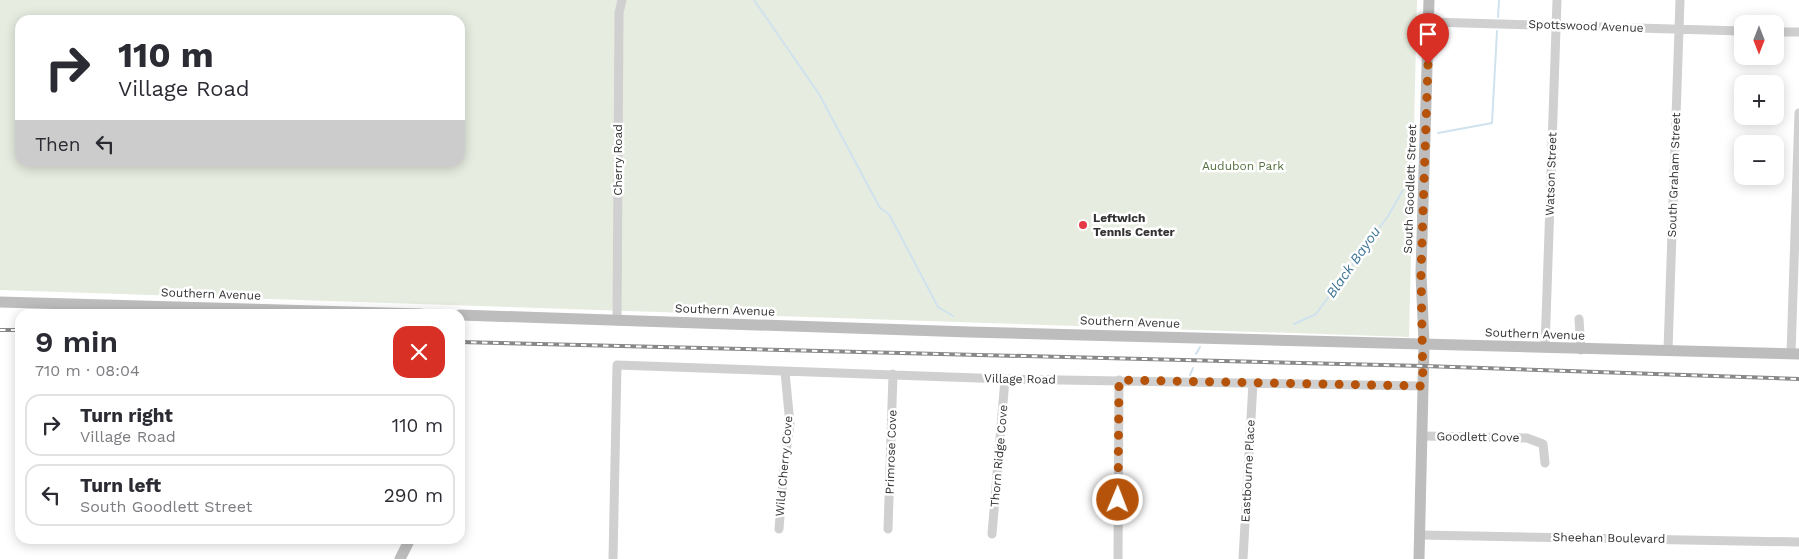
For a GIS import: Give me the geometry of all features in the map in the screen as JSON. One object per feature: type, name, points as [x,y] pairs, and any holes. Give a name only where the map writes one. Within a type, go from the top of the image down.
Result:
[{"type":"street","name":"Cherry Road","points":[[617,321],[619,13],[622,0]]},
{"type":"street","name":"South Goodlett Street","points":[[1419,559],[1424,344],[1421,273],[1430,0]]},
{"type":"street","name":"Watson Street","points":[[1545,348],[1557,0]]},
{"type":"street","name":"South Graham Street","points":[[1668,350],[1680,0]]},
{"type":"street","name":"Spottswood Avenue","points":[[1429,22],[1734,31]]},
{"type":"street","points":[[1784,32],[1799,32]]},
{"type":"street","points":[[1795,354],[1799,113]]},
{"type":"street","name":"Southern Avenue","points":[[0,302],[240,309]]},
{"type":"street","name":"Southern Avenue","points":[[465,315],[1581,350],[1668,350],[1795,354]]},
{"type":"street","points":[[1579,319],[1581,350]]},
{"type":"street","name":"Village Road","points":[[613,559],[617,365],[1005,379],[1423,386]]},
{"type":"street","name":"Wild Cherry Cove","points":[[779,529],[790,424],[785,372]]},
{"type":"street","name":"Primrose Cove","points":[[888,529],[893,374]]},
{"type":"street","name":"Thorn Ridge Cove","points":[[992,534],[1005,379]]},
{"type":"street","points":[[1118,559],[1119,380]]},
{"type":"street","name":"Eastbourne Place","points":[[1243,559],[1253,383]]},
{"type":"street","name":"Goodlett Cove","points":[[1422,436],[1527,438],[1543,444],[1544,464]]},
{"type":"street","name":"Sheehan Boulevard","points":[[1420,534],[1799,542]]},
{"type":"street","points":[[400,559],[408,544]]},
{"type":"green space","name":"Audubon Park","points":[[0,0],[1417,0],[1409,337],[0,290]]},
{"type":"waterway","points":[[754,0],[819,94],[880,208],[889,214],[938,307],[953,316]]},
{"type":"waterway","name":"Black Bayou","points":[[1498,17],[1499,0]]},
{"type":"waterway","name":"Black Bayou","points":[[1438,133],[1492,123],[1497,31]]},
{"type":"waterway","name":"Black Bayou","points":[[1294,324],[1316,314],[1388,216],[1403,190]]},
{"type":"waterway","name":"Black Bayou","points":[[1196,354],[1200,347]]},
{"type":"waterway","name":"Black Bayou","points":[[1190,375],[1193,368]]},
{"type":"railway","points":[[0,330],[15,330]]},
{"type":"railway","points":[[465,342],[1424,366],[1799,379]]},
{"type":"place","name":"Leftwich Tennis Center","points":[[1083,225]]},
{"type":"route","points":[[1118,500],[1119,380],[1423,386],[1424,344],[1421,273],[1428,64]]}]
